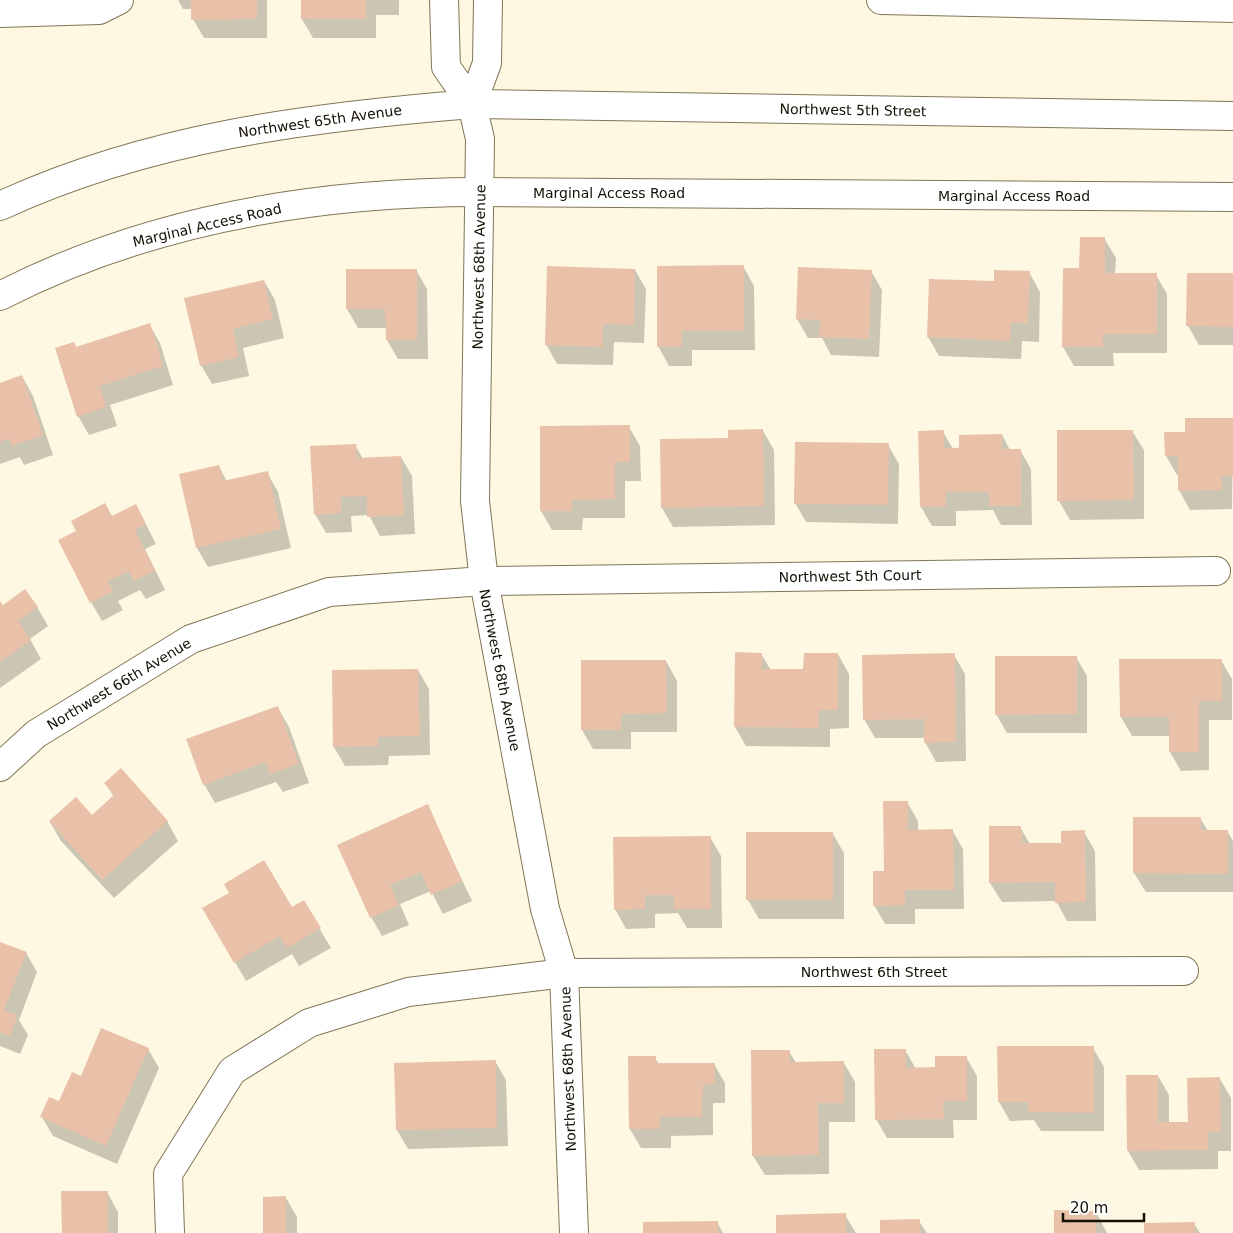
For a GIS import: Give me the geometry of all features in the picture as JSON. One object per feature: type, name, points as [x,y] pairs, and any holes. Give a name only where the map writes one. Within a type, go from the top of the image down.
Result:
[{"type":"street","name":"Northwest 68th Avenue","points":[[444,0],[446,67],[472,104],[480,139],[481,192],[475,501],[484,581],[546,908],[564,973],[574,1233]]},
{"type":"street","points":[[472,104],[487,63],[488,0]]},
{"type":"street","points":[[881,0],[1233,8]]},
{"type":"street","points":[[0,13],[81,12],[99,10],[119,1]]},
{"type":"street","name":"Northwest 5th Street","points":[[472,104],[1233,116]]},
{"type":"street","name":"Northwest 65th Avenue","points":[[0,206],[85,173],[162,150],[233,132],[349,115],[472,104]]},
{"type":"street","name":"Marginal Access Road","points":[[0,296],[60,269],[118,247],[256,211],[388,194],[481,192],[1233,197]]},
{"type":"street","name":"Northwest 5th Court","points":[[484,581],[1216,571]]},
{"type":"street","name":"Northwest 66th Avenue","points":[[0,767],[36,734],[191,639],[329,592],[484,581]]},
{"type":"street","name":"Northwest 6th Street","points":[[170,1233],[168,1174],[232,1071],[309,1023],[408,992],[564,973],[1184,971]]},
{"type":"building","points":[[191,0],[257,0],[257,19],[191,20]]},
{"type":"building","points":[[301,0],[366,0],[366,19],[301,19]]},
{"type":"building","points":[[1080,237],[1105,237],[1105,273],[1157,273],[1157,334],[1103,334],[1103,347],[1062,347],[1063,268],[1079,268]]},
{"type":"building","points":[[744,265],[744,331],[682,331],[682,347],[657,347],[657,266]]},
{"type":"building","points":[[547,266],[635,269],[634,325],[603,324],[603,347],[545,345]]},
{"type":"building","points":[[798,267],[872,270],[869,339],[819,337],[820,320],[796,319]]},
{"type":"building","points":[[346,269],[417,269],[417,340],[386,340],[385,309],[346,309]]},
{"type":"building","points":[[994,270],[1030,271],[1028,323],[1011,323],[1010,341],[927,337],[929,279],[994,281]]},
{"type":"building","points":[[1187,273],[1233,273],[1233,327],[1186,326]]},
{"type":"building","points":[[264,280],[273,319],[233,329],[239,357],[200,366],[184,298]]},
{"type":"building","points":[[150,323],[163,366],[100,386],[106,407],[77,417],[55,348],[74,342],[76,347]]},
{"type":"building","points":[[22,375],[43,435],[12,446],[9,438],[0,442],[0,383]]},
{"type":"building","points":[[1185,418],[1233,418],[1233,476],[1221,476],[1222,490],[1178,491],[1178,456],[1165,456],[1164,432],[1185,432]]},
{"type":"building","points":[[630,425],[630,462],[615,462],[615,499],[572,500],[572,511],[540,511],[540,426]]},
{"type":"building","points":[[763,429],[764,506],[661,508],[660,439],[728,438],[728,430]]},
{"type":"building","points":[[944,430],[944,448],[959,448],[959,435],[1002,434],[1002,449],[1021,449],[1021,506],[989,506],[989,492],[946,492],[946,507],[920,507],[918,431]]},
{"type":"building","points":[[1057,430],[1133,430],[1134,500],[1057,501]]},
{"type":"building","points":[[795,442],[889,443],[888,505],[794,504]]},
{"type":"building","points":[[356,444],[357,458],[401,456],[404,515],[367,517],[367,496],[341,497],[341,513],[314,515],[310,446]]},
{"type":"building","points":[[219,465],[223,481],[268,471],[281,529],[196,548],[179,474]]},
{"type":"building","points":[[105,503],[112,516],[136,504],[146,524],[135,530],[155,570],[134,581],[129,571],[108,581],[113,591],[90,603],[58,540],[76,531],[71,521]]},
{"type":"building","points":[[25,589],[38,607],[18,621],[31,640],[0,662],[0,601],[3,605]]},
{"type":"building","points":[[735,652],[762,653],[762,669],[803,669],[804,653],[838,653],[838,710],[819,710],[819,728],[734,727]]},
{"type":"building","points":[[955,653],[956,742],[924,743],[924,719],[863,720],[862,655]]},
{"type":"building","points":[[995,656],[1077,656],[1077,714],[995,715]]},
{"type":"building","points":[[1119,659],[1222,659],[1222,701],[1199,701],[1199,752],[1169,752],[1169,717],[1120,717]]},
{"type":"building","points":[[581,660],[666,660],[667,713],[621,714],[621,730],[581,730]]},
{"type":"building","points":[[418,669],[420,736],[378,737],[378,746],[333,747],[332,670]]},
{"type":"building","points":[[278,706],[299,764],[270,774],[266,762],[203,785],[186,739]]},
{"type":"building","points":[[121,768],[168,821],[102,880],[49,821],[76,797],[92,815],[114,795],[104,783]]},
{"type":"building","points":[[883,801],[908,801],[908,830],[953,829],[954,890],[905,890],[905,905],[873,906],[873,871],[884,871]]},
{"type":"building","points":[[428,804],[462,881],[431,895],[421,872],[390,885],[399,905],[370,918],[337,845]]},
{"type":"building","points":[[1133,817],[1201,817],[1201,830],[1228,830],[1228,874],[1133,873]]},
{"type":"building","points":[[989,826],[1021,826],[1022,843],[1061,843],[1061,831],[1085,830],[1086,902],[1055,903],[1055,882],[989,883]]},
{"type":"building","points":[[746,832],[833,832],[833,900],[746,900]]},
{"type":"building","points":[[711,836],[711,909],[674,909],[674,895],[645,895],[645,909],[614,910],[613,837]]},
{"type":"building","points":[[264,860],[292,907],[304,900],[321,928],[287,948],[280,936],[234,963],[202,908],[229,893],[224,884]]},
{"type":"building","points":[[0,942],[27,952],[4,1010],[18,1015],[10,1036],[0,1032]]},
{"type":"building","points":[[101,1028],[149,1048],[106,1146],[40,1117],[49,1097],[59,1101],[72,1072],[81,1076]]},
{"type":"building","points":[[997,1046],[1094,1046],[1094,1113],[1028,1112],[1028,1102],[998,1102]]},
{"type":"building","points":[[874,1049],[906,1049],[906,1068],[935,1067],[935,1056],[967,1056],[967,1101],[943,1101],[944,1119],[875,1120]]},
{"type":"building","points":[[751,1050],[790,1050],[790,1062],[844,1061],[844,1103],[818,1103],[819,1155],[752,1156]]},
{"type":"building","points":[[628,1056],[656,1056],[656,1063],[715,1063],[715,1084],[703,1085],[702,1117],[660,1117],[660,1129],[629,1129]]},
{"type":"building","points":[[496,1060],[497,1128],[396,1130],[394,1063]]},
{"type":"building","points":[[1126,1075],[1158,1075],[1158,1122],[1188,1122],[1187,1078],[1220,1077],[1221,1132],[1208,1132],[1208,1150],[1127,1151]]},
{"type":"building","points":[[61,1191],[108,1191],[108,1233],[62,1233]]},
{"type":"building","points":[[286,1196],[286,1233],[263,1233],[263,1197]]},
{"type":"building","points":[[1054,1210],[1096,1211],[1096,1233],[1054,1233]]},
{"type":"building","points":[[846,1213],[846,1233],[776,1233],[776,1215]]},
{"type":"building","points":[[920,1219],[920,1233],[880,1233],[880,1220]]},
{"type":"building","points":[[718,1221],[718,1233],[643,1233],[643,1222]]},
{"type":"building","points":[[1195,1222],[1195,1233],[1144,1233],[1144,1223]]}]
